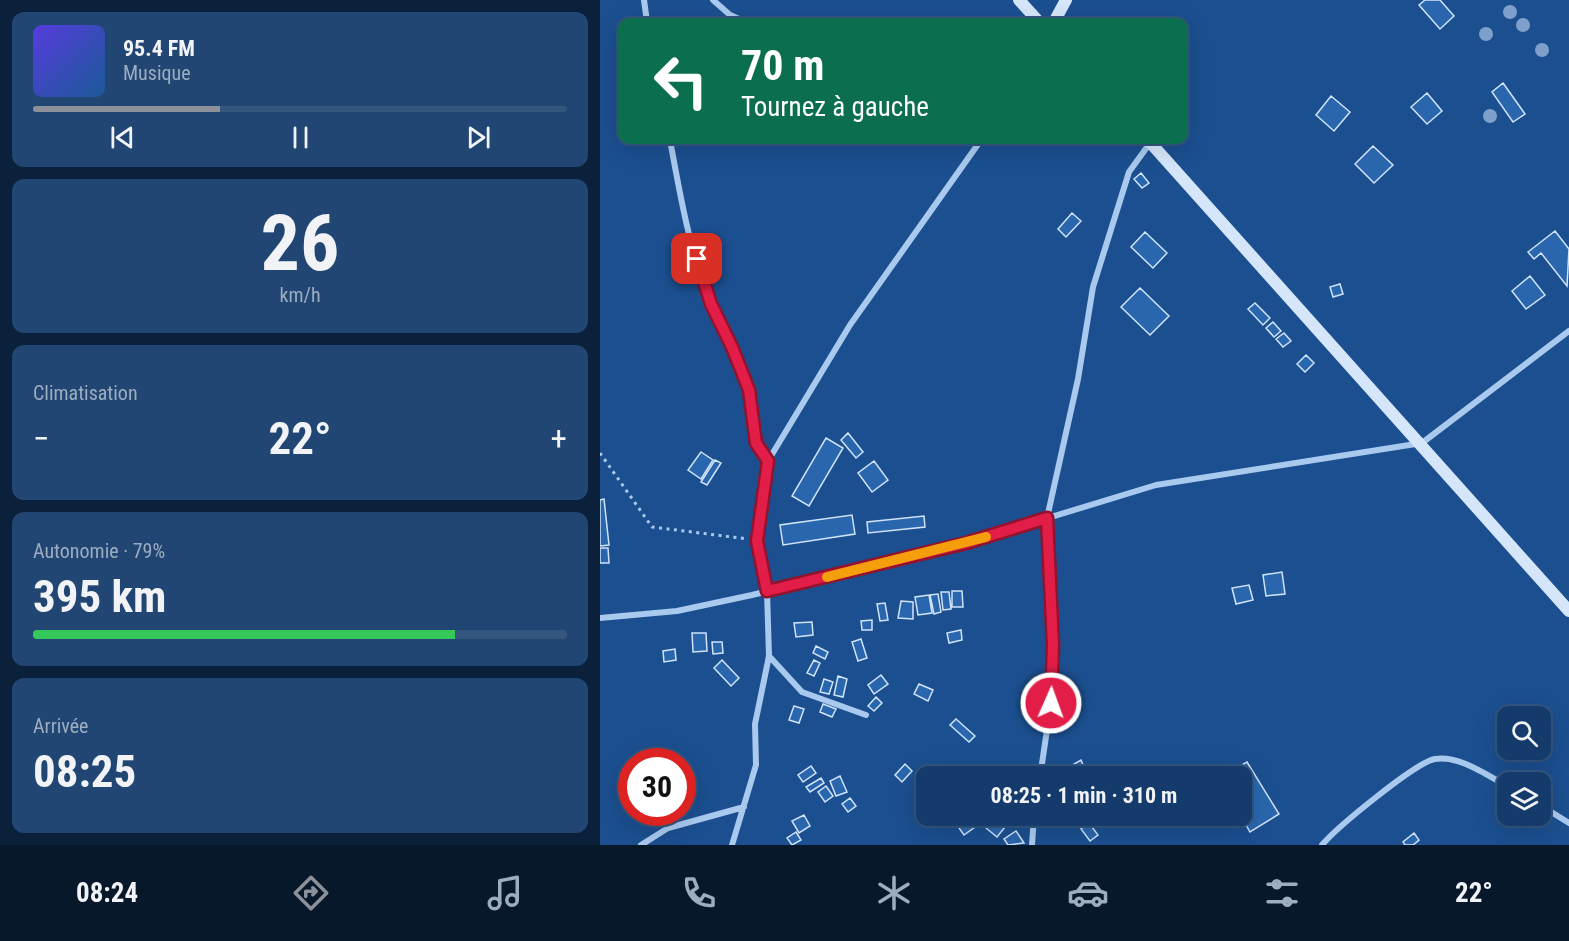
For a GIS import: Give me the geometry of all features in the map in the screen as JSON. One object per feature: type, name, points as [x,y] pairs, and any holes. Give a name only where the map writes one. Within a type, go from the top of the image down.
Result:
[{"type":"street","points":[[644,0],[646,18]]},
{"type":"street","points":[[713,0],[737,18]]},
{"type":"street","points":[[1019,0],[1035,18]]},
{"type":"street","points":[[1056,18],[1066,0]]},
{"type":"street","points":[[671,144],[683,214],[711,304],[732,347],[749,390],[756,443],[768,461]]},
{"type":"street","points":[[732,845],[756,765],[755,724],[770,656],[767,591],[757,541],[768,461],[850,325],[978,144]]},
{"type":"street","points":[[1042,766],[1051,703],[1053,645],[1047,518],[1078,379],[1093,287],[1129,172],[1147,144]]},
{"type":"street","points":[[1152,144],[1422,443],[1569,610]]},
{"type":"street","points":[[600,618],[677,611],[767,591],[966,543],[1156,485],[1422,443],[1569,332]]},
{"type":"street","points":[[770,656],[802,692],[866,715]]},
{"type":"street","points":[[1322,845],[1333,831],[1412,772],[1434,759],[1456,760],[1497,780]]},
{"type":"street","points":[[641,845],[668,828],[744,807]]},
{"type":"street","points":[[1551,812],[1569,823]]},
{"type":"street","points":[[1032,845],[1033,826]]},
{"type":"path","points":[[600,453],[652,527],[757,541]]},
{"type":"building","points":[[1425,0],[1440,0],[1454,16],[1440,29],[1419,5]]},
{"type":"building","points":[[1503,83],[1525,114],[1513,122],[1492,92]]},
{"type":"building","points":[[1427,93],[1442,111],[1427,124],[1411,107]]},
{"type":"building","points":[[1331,96],[1350,112],[1334,131],[1316,115]]},
{"type":"building","points":[[1373,146],[1393,165],[1374,183],[1355,164]]},
{"type":"building","points":[[1141,173],[1149,183],[1142,188],[1134,179]]},
{"type":"building","points":[[1072,213],[1081,221],[1066,237],[1058,229]]},
{"type":"building","points":[[1555,231],[1569,249],[1567,286],[1541,253],[1534,259],[1528,252]]},
{"type":"building","points":[[1145,232],[1167,253],[1153,268],[1131,247]]},
{"type":"building","points":[[1530,276],[1545,295],[1526,309],[1512,291]]},
{"type":"building","points":[[1340,284],[1343,294],[1333,297],[1330,287]]},
{"type":"building","points":[[1140,288],[1169,316],[1150,335],[1121,307]]},
{"type":"building","points":[[1255,303],[1270,318],[1263,325],[1248,309]]},
{"type":"building","points":[[1273,322],[1281,331],[1274,337],[1266,328]]},
{"type":"building","points":[[1284,333],[1291,341],[1283,347],[1276,339]]},
{"type":"building","points":[[1306,355],[1314,363],[1305,372],[1297,364]]},
{"type":"building","points":[[848,433],[863,452],[856,458],[841,440]]},
{"type":"building","points":[[826,438],[843,448],[809,506],[792,496]]},
{"type":"building","points":[[701,452],[713,460],[701,479],[688,470]]},
{"type":"building","points":[[715,460],[721,463],[707,485],[701,482]]},
{"type":"building","points":[[874,461],[888,480],[872,492],[858,473]]},
{"type":"building","points":[[604,499],[609,545],[600,546],[600,500]]},
{"type":"building","points":[[852,515],[855,534],[783,545],[780,525]]},
{"type":"building","points":[[924,516],[925,527],[868,533],[867,522]]},
{"type":"building","points":[[600,548],[608,548],[609,563],[600,563]]},
{"type":"building","points":[[1282,572],[1285,594],[1266,596],[1263,575]]},
{"type":"building","points":[[1249,585],[1253,600],[1236,604],[1232,588]]},
{"type":"building","points":[[952,591],[962,591],[963,607],[952,607]]},
{"type":"building","points":[[941,592],[949,592],[951,609],[943,610]]},
{"type":"building","points":[[938,594],[941,612],[934,614],[930,595]]},
{"type":"building","points":[[929,595],[932,613],[918,615],[915,597]]},
{"type":"building","points":[[901,601],[913,602],[913,619],[898,618]]},
{"type":"building","points":[[885,603],[888,620],[880,621],[877,604]]},
{"type":"building","points":[[872,620],[872,630],[862,630],[861,621]]},
{"type":"building","points":[[812,622],[813,635],[796,637],[794,623]]},
{"type":"building","points":[[961,630],[962,640],[949,643],[947,633]]},
{"type":"building","points":[[692,633],[706,633],[707,651],[693,652]]},
{"type":"building","points":[[861,639],[867,658],[858,661],[852,642]]},
{"type":"building","points":[[712,642],[722,642],[723,653],[713,654]]},
{"type":"building","points":[[816,646],[828,652],[825,659],[813,653]]},
{"type":"building","points":[[675,649],[676,660],[664,662],[663,651]]},
{"type":"building","points":[[722,660],[739,678],[731,686],[714,668]]},
{"type":"building","points":[[814,660],[820,663],[814,676],[807,673]]},
{"type":"building","points":[[881,675],[888,684],[874,694],[868,685]]},
{"type":"building","points":[[838,676],[847,679],[843,697],[834,695]]},
{"type":"building","points":[[824,679],[833,682],[829,694],[820,692]]},
{"type":"building","points":[[919,684],[933,690],[928,701],[914,694]]},
{"type":"building","points":[[876,697],[882,703],[874,711],[868,706]]},
{"type":"building","points":[[823,704],[836,709],[832,717],[820,712]]},
{"type":"building","points":[[794,706],[804,709],[799,723],[789,720]]},
{"type":"building","points":[[956,719],[975,736],[969,742],[950,725]]},
{"type":"building","points":[[1081,760],[1084,766],[1075,766],[1074,764]]},
{"type":"building","points":[[905,764],[912,771],[902,782],[895,775]]},
{"type":"building","points":[[811,766],[816,773],[803,782],[798,775]]},
{"type":"building","points":[[1252,770],[1279,814],[1250,832],[1247,826],[1252,826]]},
{"type":"building","points":[[840,776],[847,792],[836,796],[830,781]]},
{"type":"building","points":[[821,778],[824,783],[810,792],[806,787]]},
{"type":"building","points":[[826,786],[833,796],[825,802],[818,792]]},
{"type":"building","points":[[850,798],[856,806],[848,812],[842,804]]},
{"type":"building","points":[[804,815],[810,826],[799,833],[792,821]]},
{"type":"building","points":[[962,826],[975,827],[964,835],[959,828]]},
{"type":"building","points":[[988,826],[1005,827],[997,837],[986,828]]},
{"type":"building","points":[[1091,826],[1098,835],[1090,841],[1081,829]]},
{"type":"building","points":[[1016,831],[1024,843],[1008,845],[1004,839]]},
{"type":"building","points":[[796,832],[801,840],[792,845],[787,838]]},
{"type":"building","points":[[1414,833],[1419,840],[1413,845],[1405,845],[1403,842]]},
{"type":"slow traffic","points":[[827,577],[986,537]]},
{"type":"route","points":[[697,259],[711,304],[732,347],[749,390],[756,443],[768,461],[757,541],[767,591],[966,543],[1047,518],[1053,645],[1051,703]]}]
